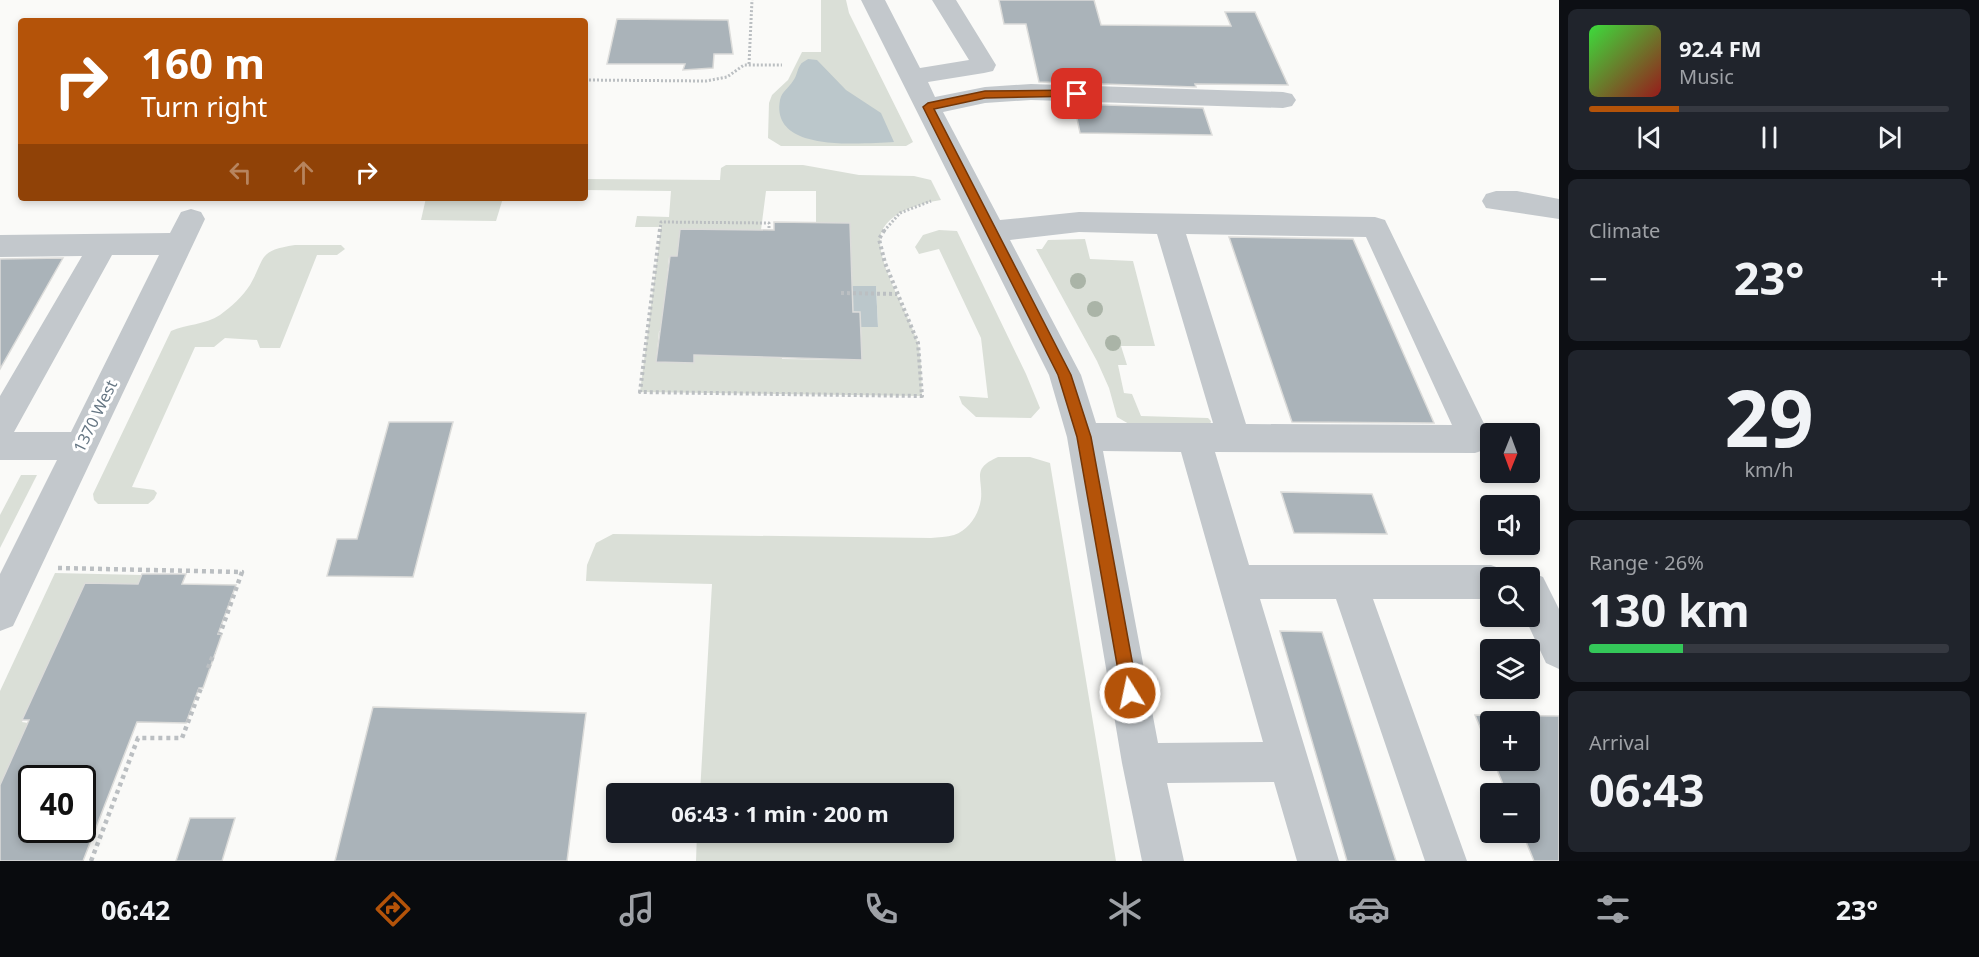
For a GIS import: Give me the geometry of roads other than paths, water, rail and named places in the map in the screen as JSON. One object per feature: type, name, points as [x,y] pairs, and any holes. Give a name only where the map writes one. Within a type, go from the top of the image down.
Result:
[{"type":"street","points":[[873,0],[1065,375],[1084,437],[1142,763],[1163,861]]},
{"type":"street","points":[[913,77],[984,65],[944,0]]},
{"type":"street","points":[[928,107],[985,95],[1031,92],[1283,100]]},
{"type":"street","points":[[1496,201],[1517,201],[1559,209]]},
{"type":"street","points":[[992,231],[1079,222],[1375,227],[1475,439],[1084,437]]},
{"type":"street","points":[[1168,222],[1234,438]]},
{"type":"street","name":"1370 West","points":[[0,613],[184,231],[104,244]]},
{"type":"street","points":[[0,246],[104,244]]},
{"type":"street","points":[[0,426],[104,244]]},
{"type":"street","points":[[1194,438],[1318,861]]},
{"type":"street","points":[[0,446],[80,447]]},
{"type":"street","points":[[1237,582],[1480,582]]},
{"type":"street","points":[[1348,582],[1446,861]]},
{"type":"street","points":[[1540,610],[1559,650]]},
{"type":"street","points":[[1142,763],[1289,762]]}]
